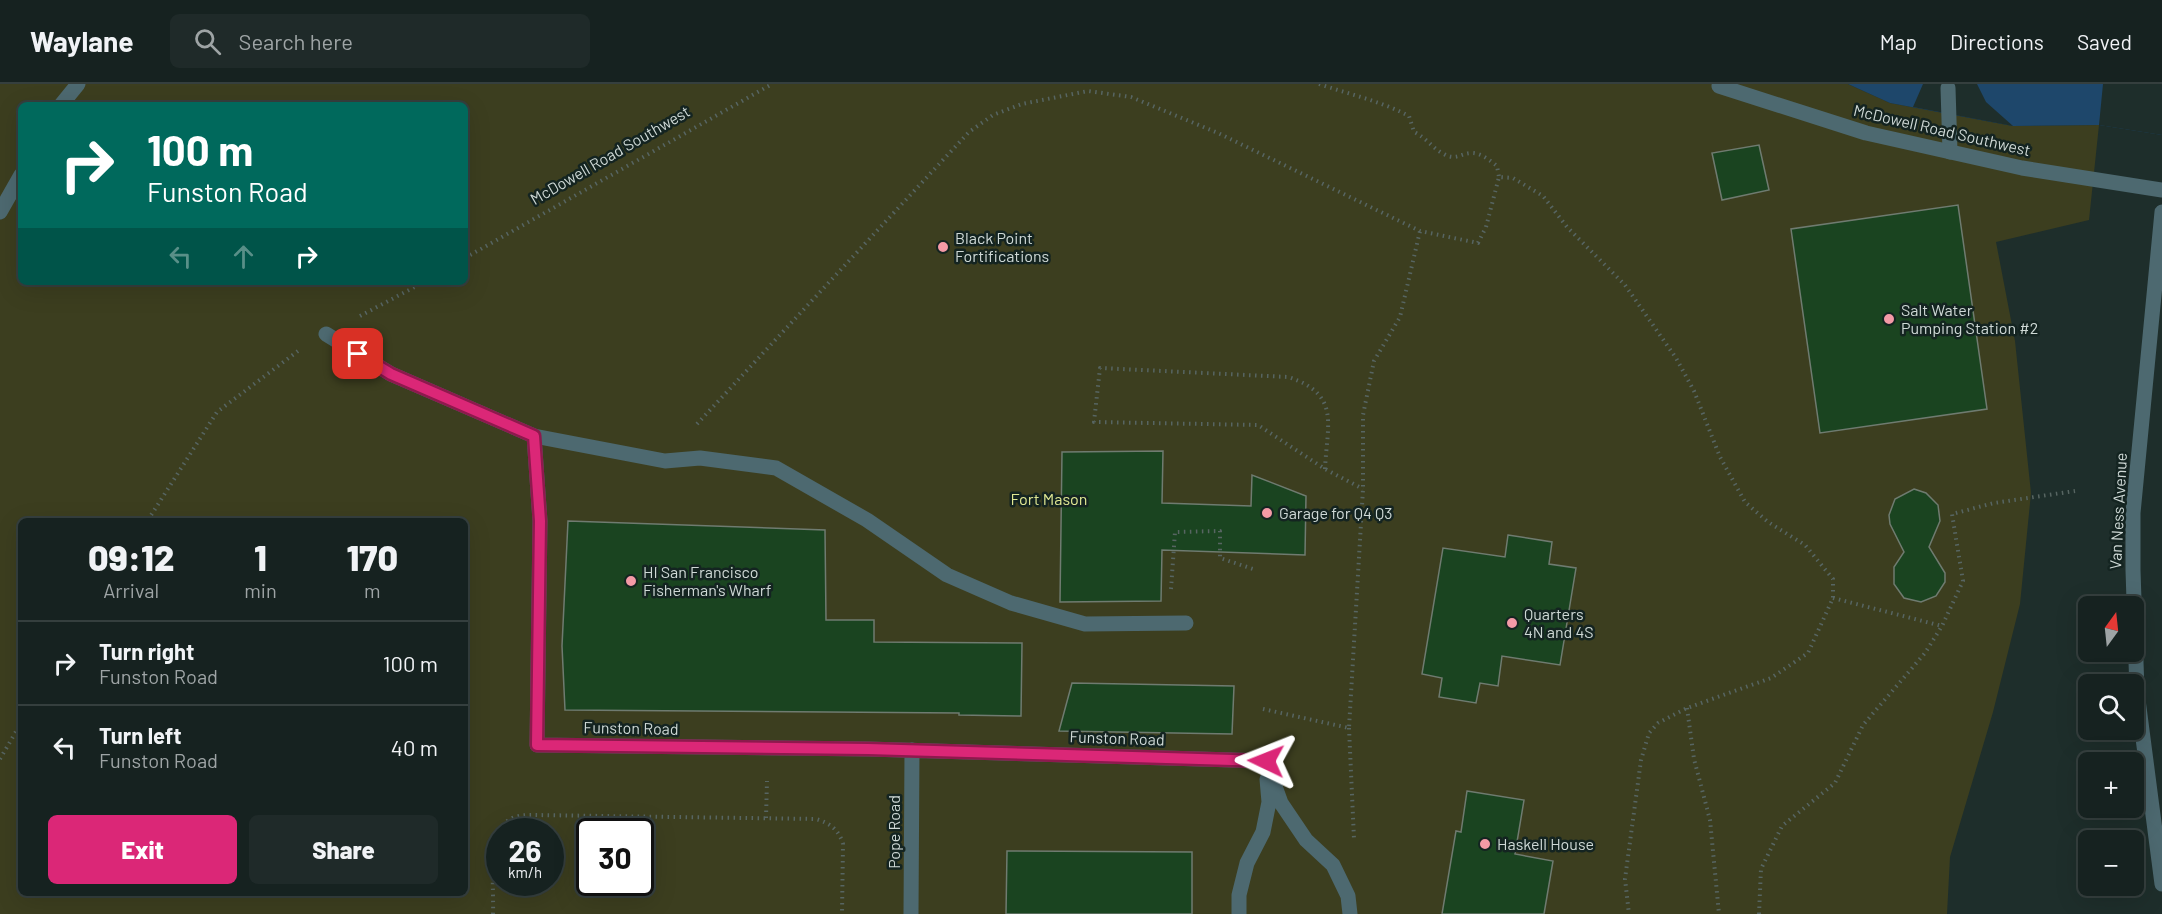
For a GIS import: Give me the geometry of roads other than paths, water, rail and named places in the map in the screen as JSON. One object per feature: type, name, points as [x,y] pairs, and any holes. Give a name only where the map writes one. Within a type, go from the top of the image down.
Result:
[{"type":"street","points":[[63,102],[78,84]]},
{"type":"street","name":"McDowell Road Southwest","points":[[1719,86],[1866,133],[2022,168],[2162,190]]},
{"type":"street","points":[[1948,88],[1950,152]]},
{"type":"street","points":[[1,210],[18,180]]},
{"type":"street","name":"Van Ness Avenue","points":[[2162,212],[2133,513],[2137,692],[2162,884]]},
{"type":"street","points":[[326,334],[391,374],[534,436],[665,461],[700,458],[776,468],[867,520],[947,575],[1011,603],[1085,624],[1186,623]]},
{"type":"street","name":"Funston Road","points":[[534,436],[540,521],[537,745],[912,750],[1266,761]]},
{"type":"street","name":"Pope Road","points":[[911,914],[912,750]]},
{"type":"street","points":[[1239,914],[1239,895],[1247,863],[1263,832],[1269,802],[1266,761]]},
{"type":"street","points":[[1266,761],[1281,803],[1306,840],[1333,865],[1348,896],[1350,914]]},
{"type":"water","points":[[1848,84],[2162,84],[2162,135],[2099,125],[2013,126],[1890,103]]},
{"type":"place","name":"Black Point Fortifications","points":[[943,247]]},
{"type":"place","name":"Salt Water Pumping Station #2","points":[[1889,319]]},
{"type":"place","name":"Garage for Q4 Q3","points":[[1267,513]]},
{"type":"place","name":"HI San Francisco Fisherman's Wharf","points":[[631,581]]},
{"type":"place","name":"Quarters 4N and 4S","points":[[1512,623]]},
{"type":"place","name":"Haskell House","points":[[1485,844]]},
{"type":"park label","name":"Fort Mason","points":[[1049,499]]}]
